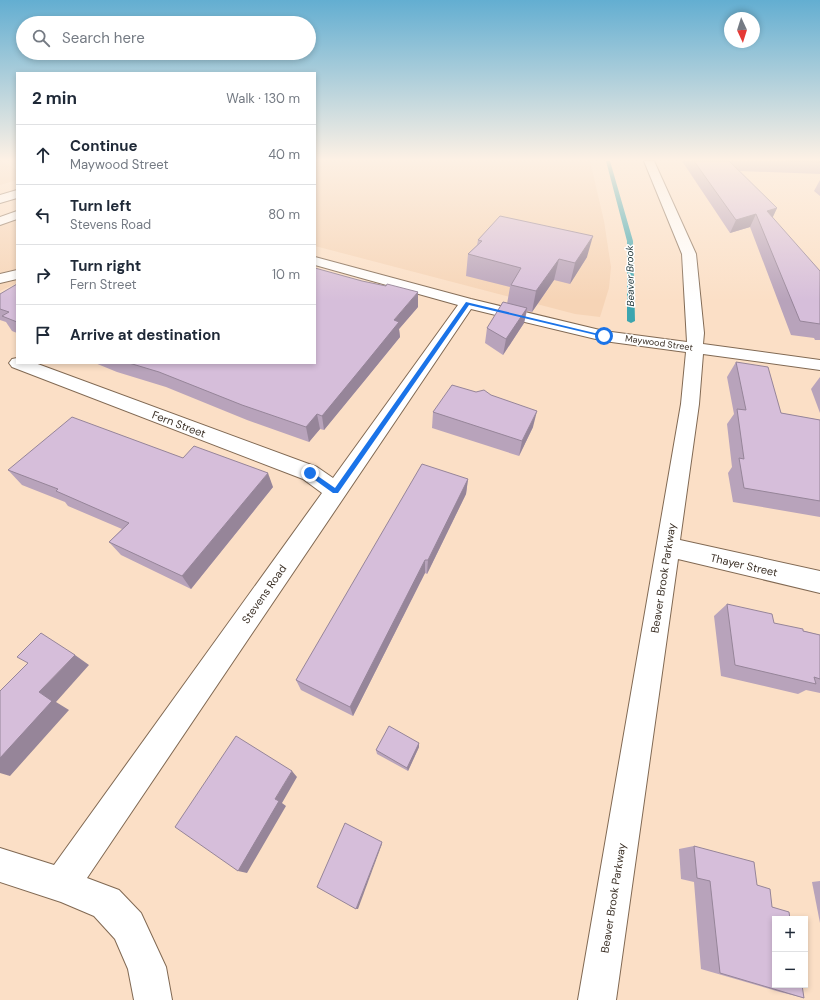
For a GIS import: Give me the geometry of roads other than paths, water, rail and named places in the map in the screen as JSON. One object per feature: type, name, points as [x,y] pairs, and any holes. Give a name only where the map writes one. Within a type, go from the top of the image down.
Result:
[{"type":"main road","name":"Beaver Brook Parkway","points":[[597,1000],[690,404],[696,333],[689,254],[669,208]]},
{"type":"main road","points":[[0,221],[16,215]]},
{"type":"main road","name":"Maywood Street","points":[[316,261],[467,303],[604,336],[820,365]]},
{"type":"main road","name":"Stevens Road","points":[[62,885],[467,303]]},
{"type":"main road","name":"Fern Street","points":[[0,356],[16,363]]},
{"type":"main road","name":"Fern Street","points":[[20,364],[310,473],[336,492]]},
{"type":"main road","name":"Thayer Street","points":[[667,548],[820,582]]},
{"type":"main road","points":[[0,865],[62,885],[106,903],[128,926],[147,967],[153,1000]]},
{"type":"waterway","name":"Beaver Brook","points":[[621,208],[630,241],[631,321]]}]
